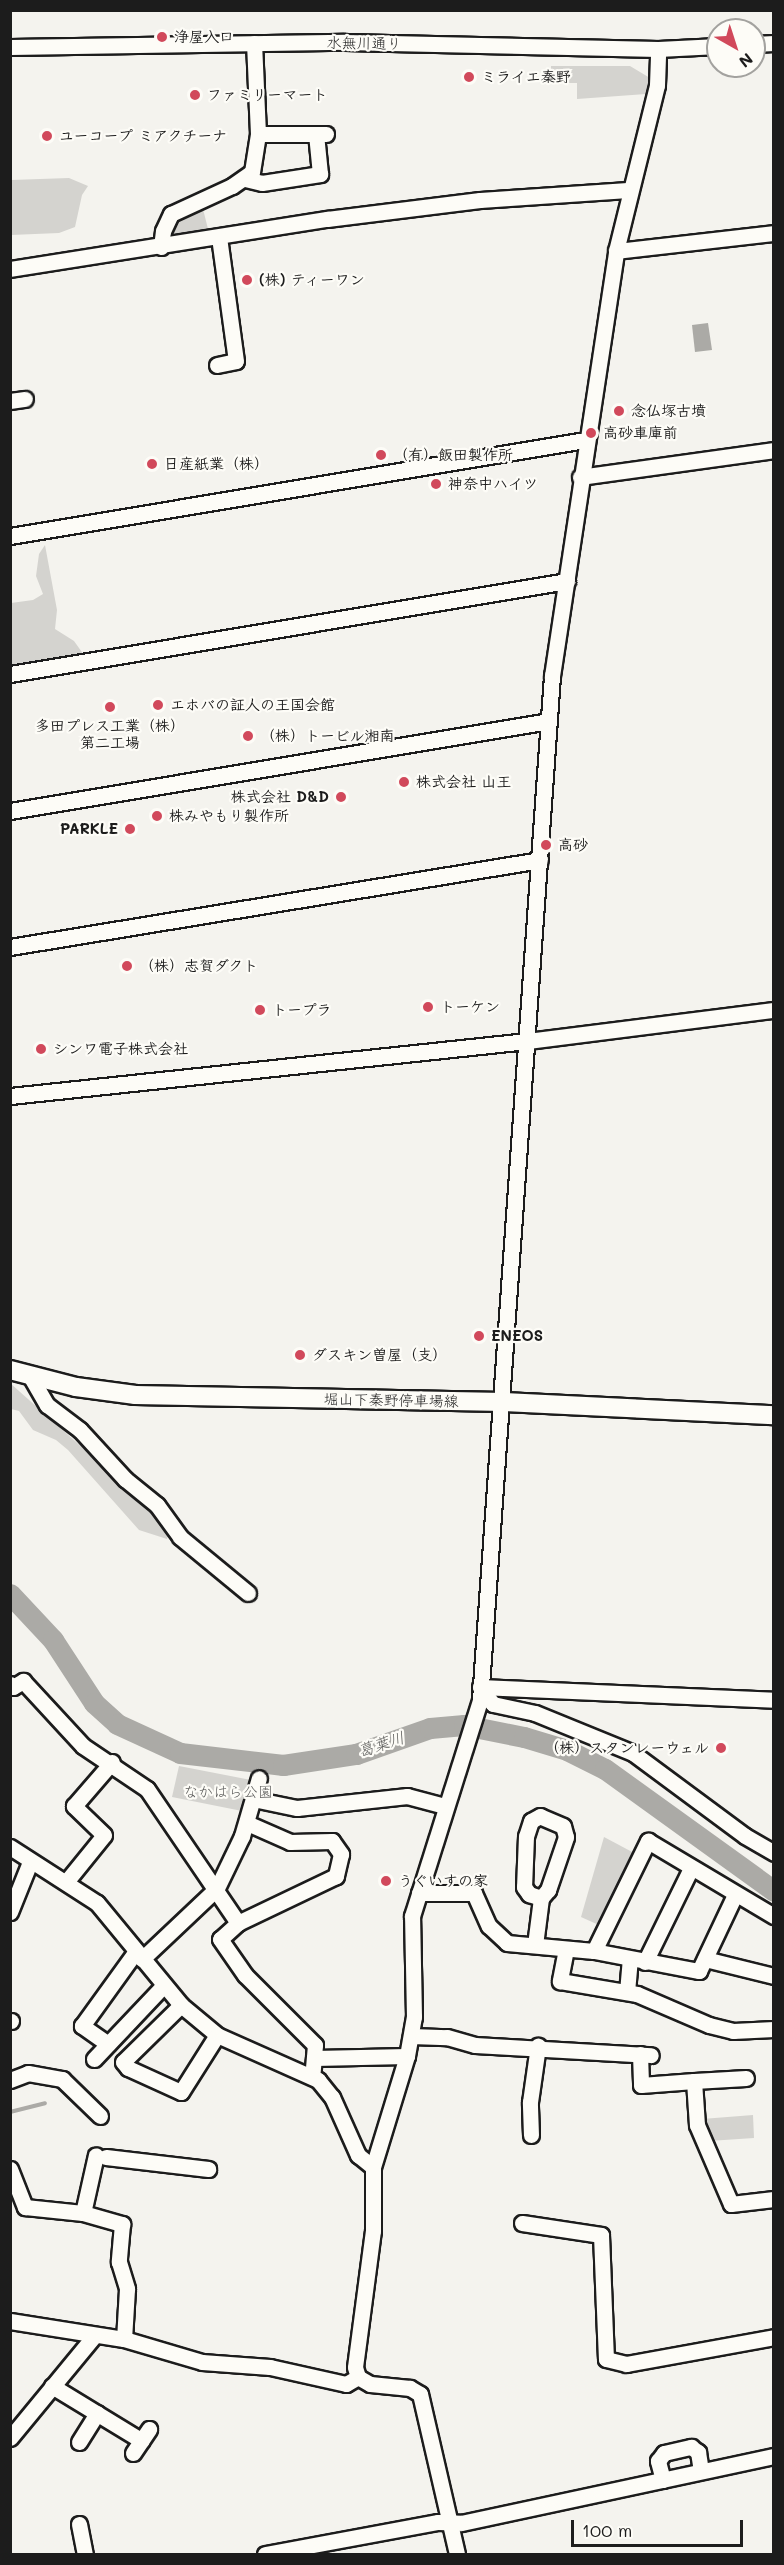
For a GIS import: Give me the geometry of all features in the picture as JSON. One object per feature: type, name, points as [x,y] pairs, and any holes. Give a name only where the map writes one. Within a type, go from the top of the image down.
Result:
[{"type":"main road","name":"堀山下秦野停車場線","points":[[10,1370],[76,1387],[135,1395],[504,1402],[774,1414]]},
{"type":"street","name":"水無川通り","points":[[10,47],[254,43],[658,49],[706,47]]},
{"type":"street","points":[[162,247],[163,231],[171,214],[245,179],[256,163],[258,134],[254,43]]},
{"type":"street","points":[[457,2554],[420,2394],[410,2388],[370,2384],[358,2377],[355,2367],[373,2231],[373,2168],[407,2056],[414,2017],[410,1938],[419,1893],[480,1694],[504,1402],[549,721],[585,440],[628,190],[657,85],[658,49]]},
{"type":"street","points":[[245,179],[262,183],[320,174],[321,134],[258,134]]},
{"type":"street","points":[[10,270],[327,219],[468,202],[628,190]]},
{"type":"street","points":[[616,251],[774,233]]},
{"type":"street","points":[[217,365],[236,362],[219,237]]},
{"type":"street","points":[[10,536],[585,440]]},
{"type":"street","points":[[580,477],[774,450]]},
{"type":"street","points":[[10,674],[567,581]]},
{"type":"street","points":[[10,811],[549,721]]},
{"type":"street","points":[[10,948],[540,860]]},
{"type":"street","points":[[10,1096],[527,1041],[774,1010]]},
{"type":"street","points":[[29,1374],[46,1405],[80,1430],[125,1479],[157,1505],[180,1537],[248,1593]]},
{"type":"street","points":[[10,1684],[13,1688],[23,1681],[83,1746],[112,1762],[147,1789],[217,1888],[238,1923]]},
{"type":"street","points":[[480,1694],[774,1700]]},
{"type":"street","points":[[480,1694],[494,1704],[536,1713],[633,1754],[772,1847]]},
{"type":"street","points":[[66,1882],[104,1835],[74,1806],[112,1762]]},
{"type":"street","points":[[108,2044],[82,2026],[139,1955],[217,1888],[247,1822],[259,1778]]},
{"type":"street","points":[[253,1799],[297,1808],[407,1797],[444,1806]]},
{"type":"street","points":[[535,1945],[541,1898],[549,1890],[566,1830],[560,1823],[540,1816],[531,1821],[526,1836],[524,1887],[532,1897],[541,1898]]},
{"type":"street","points":[[247,1822],[290,1842],[332,1841],[341,1854],[341,1864],[331,1880],[238,1923],[220,1939],[245,1975],[315,2044],[312,2077]]},
{"type":"street","points":[[594,1951],[648,1841],[735,1895],[774,1916]]},
{"type":"street","points":[[10,1847],[97,1904],[163,1986],[181,2005],[217,2035],[312,2077],[332,2097],[358,2155],[373,2168]]},
{"type":"street","points":[[10,1912],[30,1862]]},
{"type":"street","points":[[627,1992],[637,1961],[691,1868]]},
{"type":"street","points":[[419,1893],[474,1893],[489,1926],[507,1942],[594,1951],[699,1971],[735,1895]]},
{"type":"street","points":[[566,1949],[560,1981],[627,1992],[709,2025],[733,2031],[774,2029]]},
{"type":"street","points":[[705,1959],[774,1976]]},
{"type":"street","points":[[94,2059],[163,1986]]},
{"type":"street","points":[[181,2005],[123,2062],[128,2068],[181,2091],[217,2035]]},
{"type":"street","points":[[411,2036],[447,2037],[475,2045],[538,2046],[645,2054],[641,2085],[746,2078]]},
{"type":"street","points":[[537,2126],[530,2102],[538,2046]]},
{"type":"street","points":[[314,2058],[407,2056]]},
{"type":"street","points":[[10,2080],[27,2073],[62,2079],[99,2116]]},
{"type":"street","points":[[694,2081],[697,2125],[731,2204],[774,2199]]},
{"type":"street","points":[[82,2212],[101,2156],[208,2169]]},
{"type":"street","points":[[10,2169],[25,2207],[82,2212],[122,2224],[119,2262],[127,2289],[124,2339]]},
{"type":"street","points":[[522,2223],[601,2235],[606,2359],[626,2364],[774,2337]]},
{"type":"street","points":[[10,2321],[124,2339],[202,2362],[270,2367],[346,2384],[358,2377]]},
{"type":"street","points":[[10,2438],[94,2336]]},
{"type":"street","points":[[52,2386],[141,2441]]},
{"type":"street","points":[[79,2442],[97,2413]]},
{"type":"street","points":[[663,2480],[658,2461],[664,2453],[691,2447],[698,2452],[702,2471]]},
{"type":"street","points":[[265,2554],[448,2521],[461,2523],[774,2456]]},
{"type":"street","points":[[79,2524],[85,2554]]},
{"type":"green space","points":[[551,66],[630,66],[650,78],[646,94],[577,99],[577,83],[559,83],[559,74],[551,74]]},
{"type":"green space","points":[[69,178],[88,186],[82,195],[75,227],[59,233],[11,235],[11,180]]},
{"type":"green space","points":[[202,205],[209,233],[169,237],[176,219]]},
{"type":"green space","points":[[45,545],[57,610],[55,629],[74,641],[84,655],[11,666],[11,603],[33,600],[43,594],[36,576],[39,554]]},
{"type":"green space","points":[[10,1383],[158,1515],[169,1531],[167,1539],[139,1530],[68,1450],[56,1440],[33,1430],[19,1411],[11,1409]]},
{"type":"green space","name":"なかはら公園","points":[[179,1766],[251,1780],[242,1811],[172,1797]]},
{"type":"green space","points":[[604,1837],[636,1854],[601,1926],[581,1917]]},
{"type":"green space","points":[[753,2115],[754,2138],[709,2141],[702,2119]]},
{"type":"shaded area","points":[[708,323],[712,350],[695,352],[692,325]]},
{"type":"waterway","name":"葛葉川","points":[[10,1594],[53,1640],[94,1703],[117,1724],[180,1753],[283,1765],[356,1754],[430,1728],[464,1725],[524,1737],[567,1750],[605,1769],[774,1891]]},
{"type":"waterway","points":[[10,2112],[45,2103]]},
{"type":"place","name":"浄屋入口","points":[[162,37]]},
{"type":"place","name":"ミライエ秦野","points":[[469,77]]},
{"type":"place","name":"ファミリーマート","points":[[195,95]]},
{"type":"place","name":"ユーコープ ミアクチーナ","points":[[47,136]]},
{"type":"place","name":"(株) ティーワン","points":[[247,280]]},
{"type":"place","name":"念仏塚古墳","points":[[619,411]]},
{"type":"place","name":"高砂車庫前","points":[[591,433]]},
{"type":"place","name":"（有）飯田製作所","points":[[381,455]]},
{"type":"place","name":"日産紙業（株）","points":[[152,464]]},
{"type":"place","name":"神奈中ハイツ","points":[[436,484]]},
{"type":"place","name":"エホバの証人の王国会館","points":[[158,705]]},
{"type":"place","name":"多田プレス工業（株） 第二工場","points":[[110,707]]},
{"type":"place","name":"（株）トービル湘南","points":[[248,736]]},
{"type":"place","name":"株式会社 山王","points":[[404,782]]},
{"type":"place","name":"株式会社 D&D","points":[[341,797]]},
{"type":"place","name":"株みやもり製作所","points":[[157,816]]},
{"type":"place","name":"PARKLE","points":[[130,829]]},
{"type":"place","name":"高砂","points":[[546,845]]},
{"type":"place","name":"（株）志賀ダクト","points":[[127,966]]},
{"type":"place","name":"トーケン","points":[[428,1007]]},
{"type":"place","name":"トープラ","points":[[260,1010]]},
{"type":"place","name":"シンワ電子株式会社","points":[[41,1049]]},
{"type":"place","name":"ENEOS","points":[[479,1336]]},
{"type":"place","name":"ダスキン曽屋（支）","points":[[300,1355]]},
{"type":"place","name":"（株）スタンレーウェル","points":[[721,1748]]},
{"type":"place","name":"うぐいすの家","points":[[386,1881]]}]
